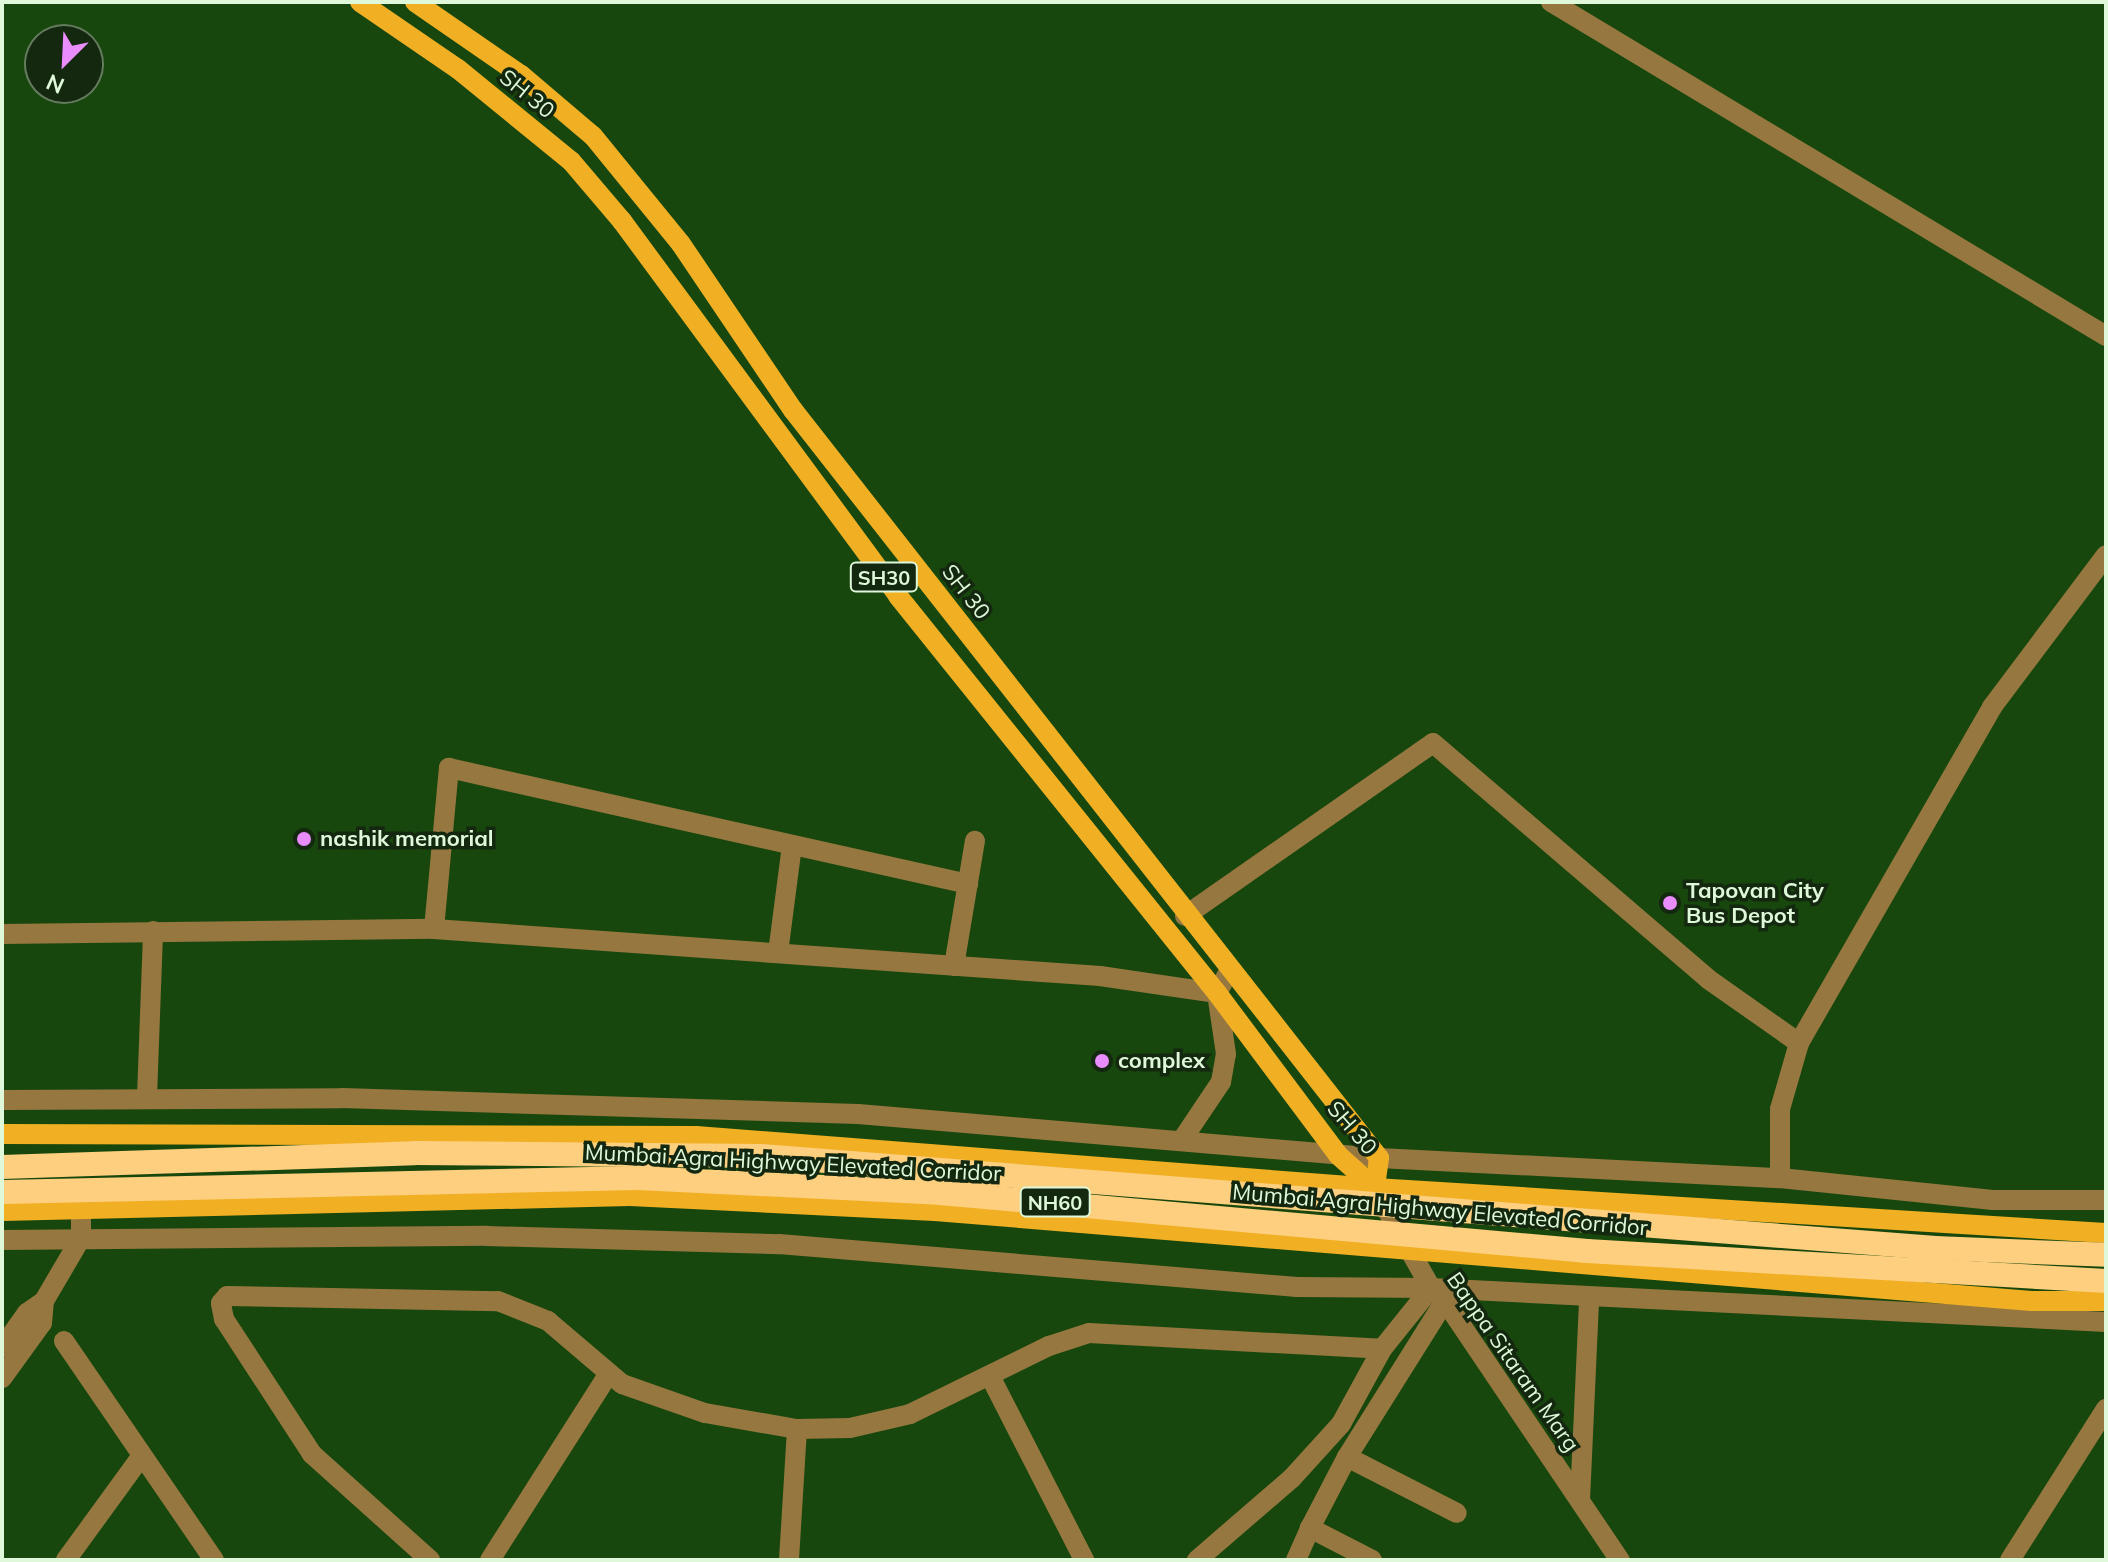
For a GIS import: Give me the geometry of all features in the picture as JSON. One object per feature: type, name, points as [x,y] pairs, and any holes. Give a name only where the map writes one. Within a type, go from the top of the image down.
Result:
[{"type":"highway","name":"Mumbai Agra Highway Elevated Corridor","points":[[2,1167],[414,1153],[761,1156],[1935,1248],[2106,1255]]},
{"type":"highway","name":"Mumbai Agra Highway Elevated Corridor","points":[[2,1192],[638,1178],[940,1193],[1587,1251],[2106,1281]]},
{"type":"main road","name":"SH 30","points":[[360,2],[458,69],[581,173],[622,221],[898,596],[1217,993],[1338,1155],[1375,1188]]},
{"type":"main road","name":"SH 30","points":[[415,2],[521,75],[606,153],[681,244],[793,410],[1185,916],[1379,1158],[1375,1188]]},
{"type":"main road","points":[[581,173],[606,153]]},
{"type":"main road","points":[[2,1134],[696,1136],[1375,1188],[2106,1233]]},
{"type":"main road","points":[[2,1211],[81,1206],[630,1196],[935,1211],[2031,1301],[2106,1301]]},
{"type":"street","points":[[1551,2],[2106,336]]},
{"type":"street","points":[[1780,1178],[1780,1109],[1799,1043],[1992,707],[2106,555]]},
{"type":"street","points":[[1185,916],[1433,743],[1708,979],[1799,1043]]},
{"type":"street","points":[[434,929],[449,768],[968,884]]},
{"type":"street","points":[[954,966],[975,841]]},
{"type":"street","points":[[778,953],[792,845]]},
{"type":"street","points":[[2,934],[434,929],[1100,976],[1217,993]]},
{"type":"street","points":[[147,1097],[153,931]]},
{"type":"street","points":[[1182,1140],[1221,1082],[1226,1054],[1217,993],[1229,971]]},
{"type":"street","points":[[2,1100],[147,1097],[646,1104],[858,1114],[1379,1158],[1780,1178],[1909,1195],[2106,1200]]},
{"type":"street","name":"Bappa Sitaram Marg","points":[[1375,1188],[1438,1294],[1617,1558]]},
{"type":"street","points":[[2,1348],[27,1313],[44,1301],[81,1238],[81,1206]]},
{"type":"street","points":[[2,1240],[487,1236],[779,1244],[1297,1287],[2106,1322]]},
{"type":"street","points":[[430,1560],[312,1454],[224,1319],[221,1303],[227,1296],[248,1292],[498,1301],[534,1313],[562,1331],[607,1376],[705,1413],[797,1429],[850,1428],[910,1414],[1089,1333],[1382,1349]]},
{"type":"street","points":[[1197,1560],[1321,1447],[1341,1424],[1382,1349],[1438,1294]]},
{"type":"street","points":[[1296,1560],[1347,1457],[1438,1294]]},
{"type":"street","points":[[1580,1500],[1589,1298]]},
{"type":"street","points":[[2,1378],[42,1323],[44,1301]]},
{"type":"street","points":[[64,1341],[140,1458],[214,1560]]},
{"type":"street","points":[[490,1560],[607,1376]]},
{"type":"street","points":[[990,1376],[1084,1560]]},
{"type":"street","points":[[2010,1560],[2106,1409]]},
{"type":"street","points":[[789,1560],[797,1429]]},
{"type":"street","points":[[1347,1457],[1457,1513]]},
{"type":"street","points":[[66,1560],[140,1458]]},
{"type":"street","points":[[1310,1528],[1372,1560]]},
{"type":"place","name":"nashik memorial","points":[[304,839]]},
{"type":"place","name":"Tapovan City Bus Depot","points":[[1670,903]]},
{"type":"place","name":"complex","points":[[1102,1061]]}]
